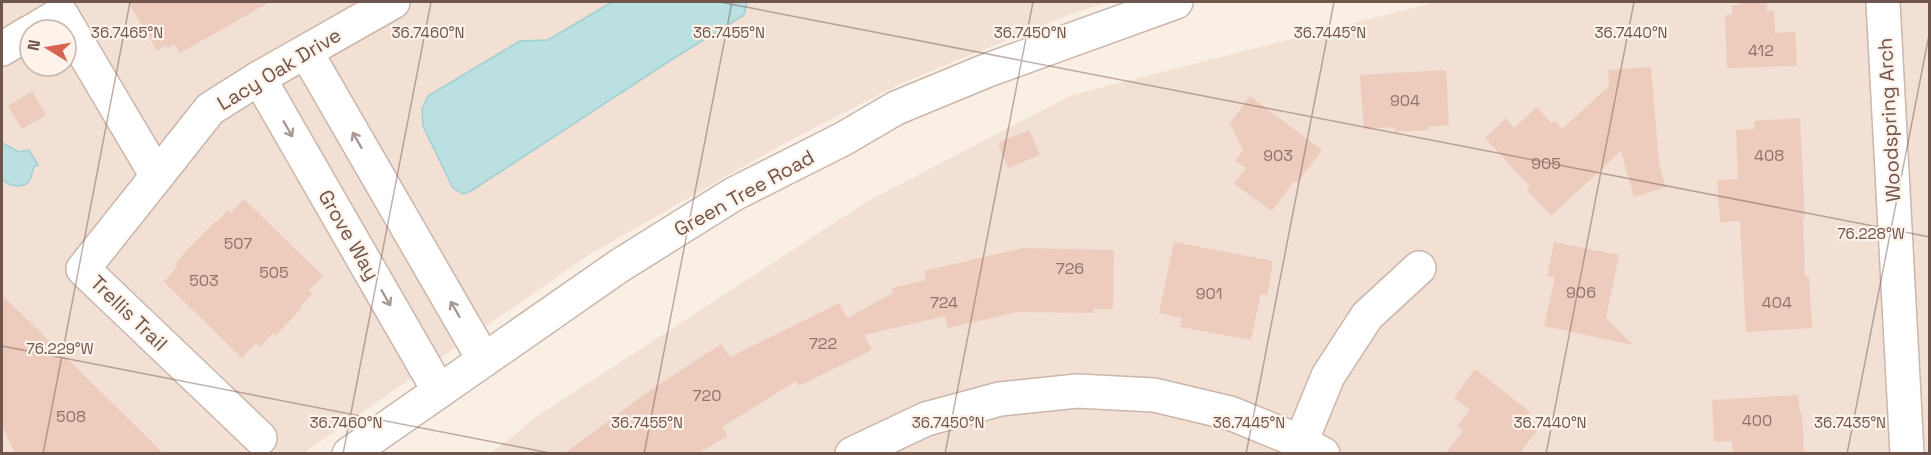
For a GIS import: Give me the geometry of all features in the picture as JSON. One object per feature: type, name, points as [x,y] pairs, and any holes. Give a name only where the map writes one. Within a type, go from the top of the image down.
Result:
[{"type":"street","name":"Lacy Oak Drive","points":[[157,176],[210,110],[259,78],[393,2]]},
{"type":"street","name":"Green Tree Road","points":[[349,453],[619,266],[734,194],[843,139],[897,108],[988,70],[1176,2]]},
{"type":"street","name":"Woodspring Arch","points":[[1883,2],[1907,453]]},
{"type":"street","points":[[2,49],[18,39]]},
{"type":"street","points":[[78,43],[157,176]]},
{"type":"street","points":[[306,52],[484,360]]},
{"type":"street","name":"Grove Way","points":[[259,78],[439,391]]},
{"type":"street","name":"Trellis Trail","points":[[157,176],[83,269],[260,438]]},
{"type":"street","points":[[852,453],[926,419],[1000,399],[1077,391],[1154,395],[1230,413],[1312,448],[1328,376],[1367,316],[1419,268]]},
{"type":"shaded area","points":[[2,2],[1108,2],[1063,17],[900,84],[783,144],[590,254],[302,454],[2,453]]},
{"type":"shaded area","points":[[1437,2],[1929,2],[1929,453],[490,454],[539,415],[868,201],[1072,95]]},
{"type":"water","points":[[612,2],[747,2],[744,15],[471,191],[463,194],[453,188],[423,126],[422,109],[428,96],[520,41],[548,40]]},
{"type":"water","points":[[2,143],[19,152],[29,150],[38,165],[34,167],[26,184],[15,186],[2,179]]},
{"type":"building","points":[[128,2],[270,2],[180,53],[174,44],[168,48],[166,45],[157,51]]},
{"type":"building","points":[[1740,2],[1767,2],[1767,11],[1774,11],[1775,33],[1795,32],[1797,66],[1727,68],[1725,15],[1732,15],[1732,5],[1740,5]]},
{"type":"building","points":[[1651,67],[1659,164],[1666,187],[1634,197],[1621,151],[1551,216],[1527,190],[1530,187],[1485,138],[1506,118],[1514,128],[1537,107],[1551,123],[1555,121],[1562,129],[1609,86],[1608,70]]},
{"type":"building","points":[[1446,70],[1449,125],[1428,127],[1428,130],[1395,132],[1395,127],[1364,129],[1360,75]]},
{"type":"building","points":[[32,91],[46,115],[22,129],[8,106]]},
{"type":"building","points":[[1250,96],[1322,150],[1297,183],[1294,181],[1272,211],[1234,184],[1246,168],[1235,161],[1243,150],[1230,123]]},
{"type":"building","points":[[1800,118],[1805,218],[1803,218],[1805,277],[1809,276],[1812,328],[1746,332],[1740,221],[1720,222],[1717,180],[1738,179],[1736,130],[1755,129],[1754,121]]},
{"type":"building","points":[[1029,130],[1040,155],[1008,168],[998,143]]},
{"type":"building","points":[[244,199],[323,276],[309,290],[312,294],[300,307],[302,308],[275,336],[273,333],[260,347],[256,343],[242,358],[164,282],[177,267],[175,265],[184,253],[228,210],[231,213]]},
{"type":"building","points":[[1174,242],[1273,261],[1267,295],[1261,293],[1251,340],[1180,327],[1182,318],[1159,313]]},
{"type":"building","points":[[1554,242],[1619,255],[1606,318],[1633,345],[1544,326],[1555,277],[1547,276]]},
{"type":"building","points":[[1023,248],[1114,250],[1113,309],[1093,309],[1093,313],[1018,312],[948,328],[945,316],[864,335],[872,350],[799,386],[796,381],[722,427],[727,436],[699,453],[565,453],[645,394],[721,344],[730,357],[839,303],[847,318],[893,293],[892,288],[926,280],[924,271]]},
{"type":"building","points":[[2,295],[163,453],[15,453],[2,426]]},
{"type":"building","points":[[1475,369],[1530,412],[1525,418],[1539,428],[1520,453],[1446,453],[1463,431],[1457,426],[1470,410],[1454,398]]},
{"type":"building","points":[[1798,395],[1800,413],[1802,413],[1804,453],[1733,453],[1732,441],[1714,442],[1712,400]]}]
